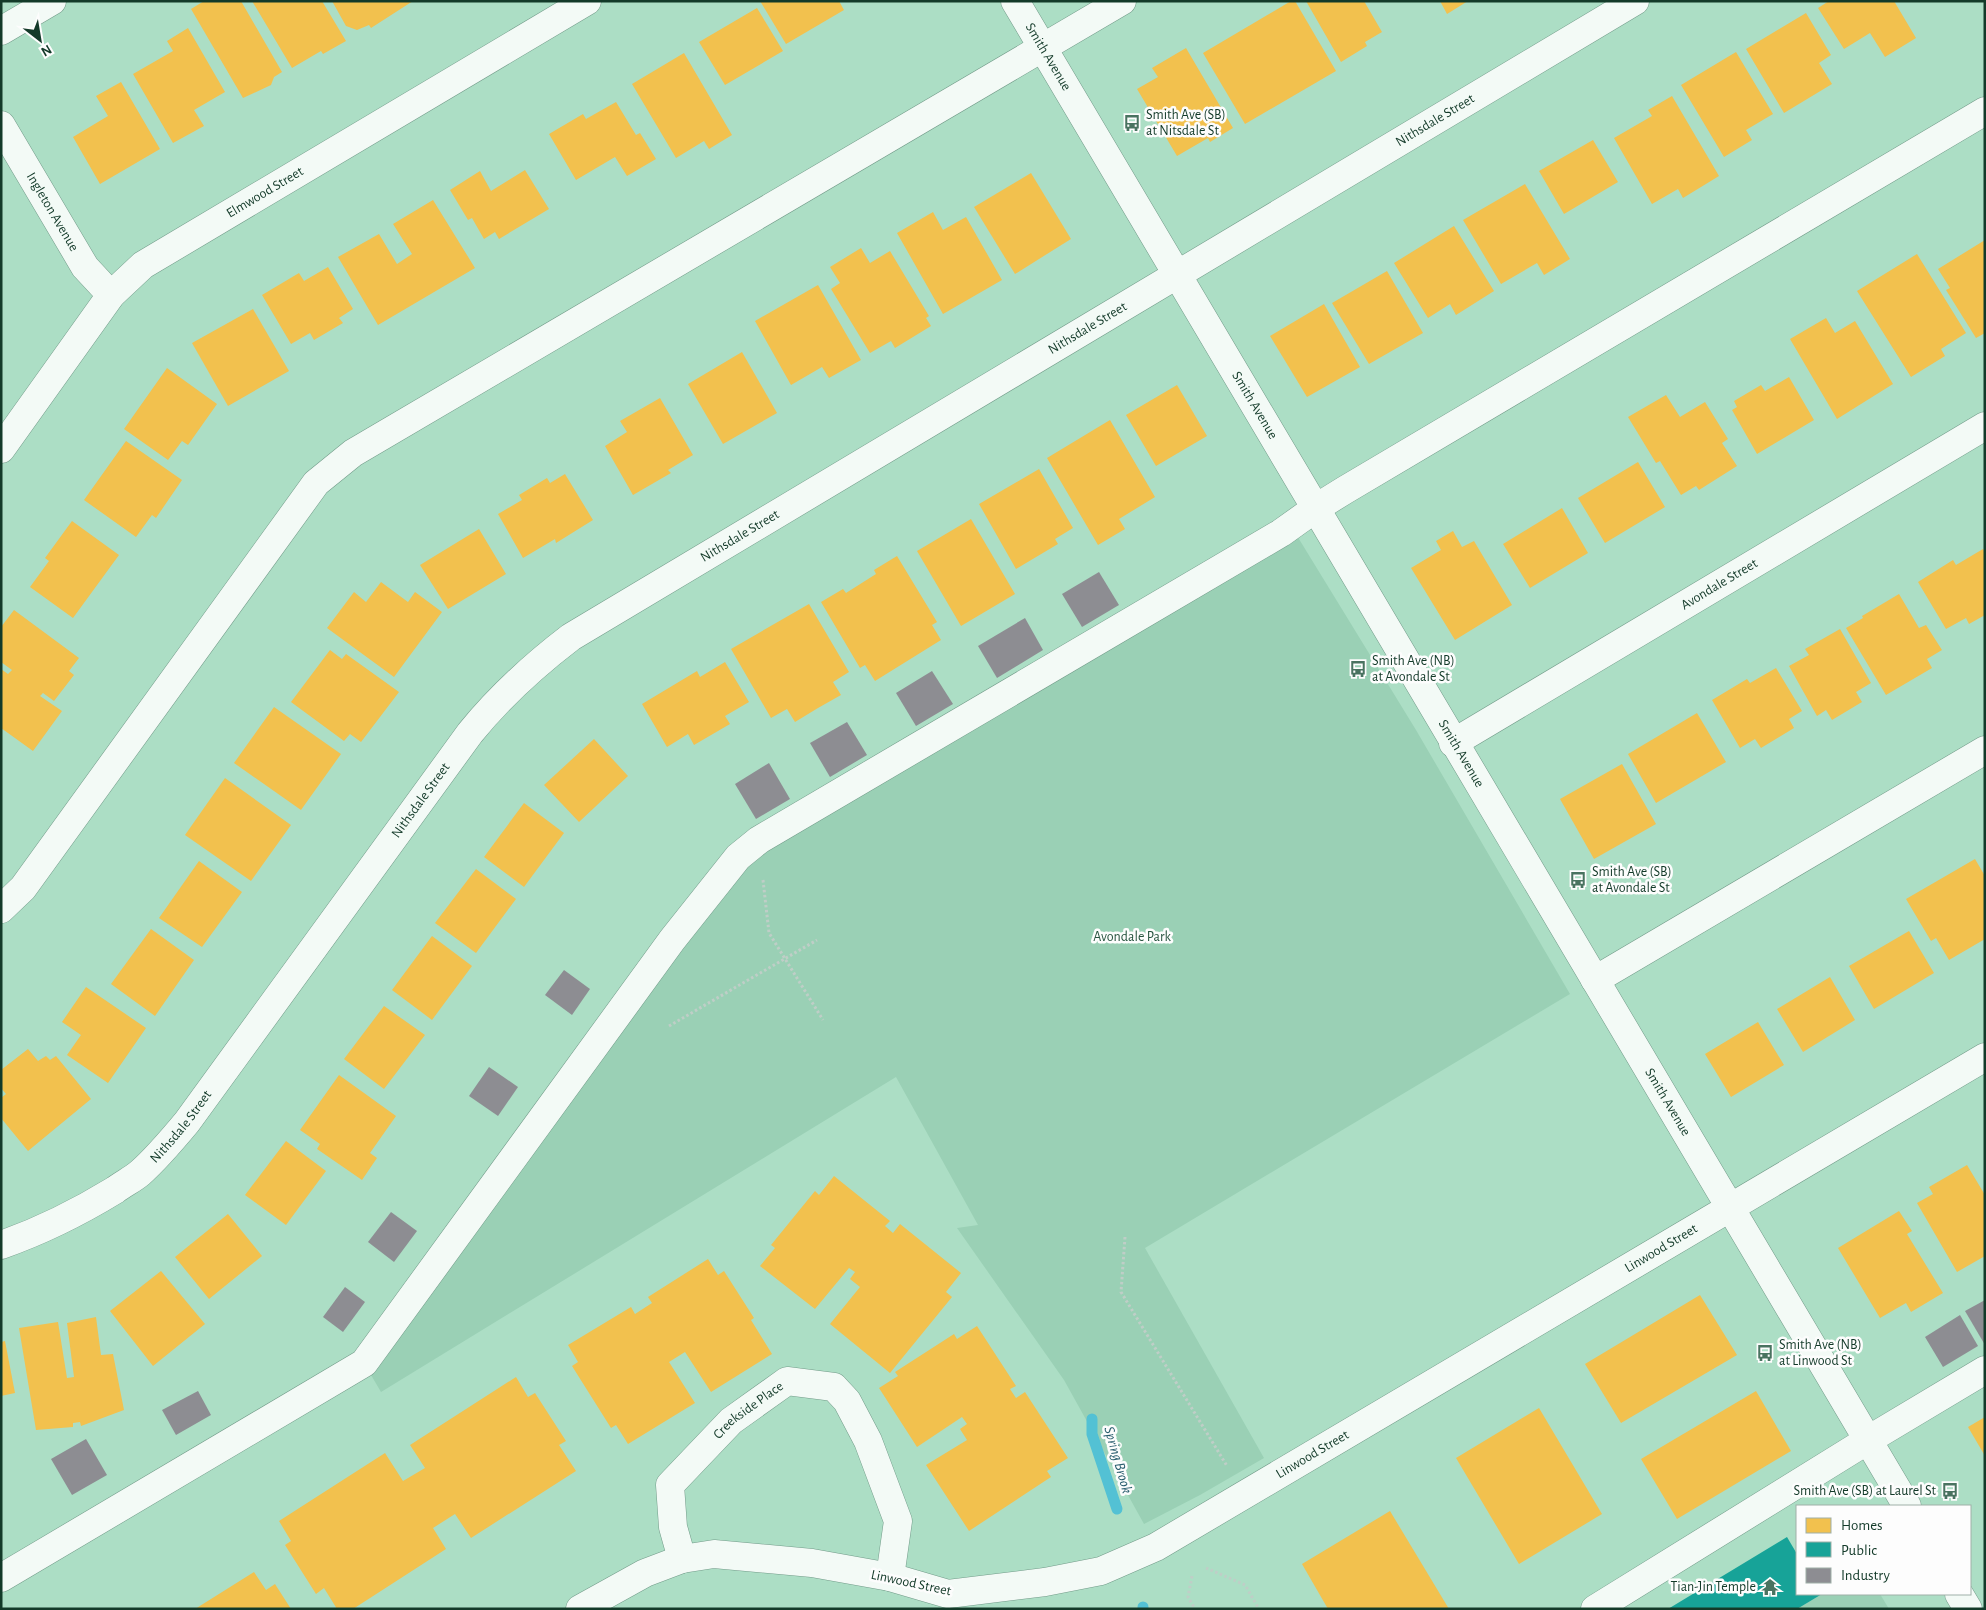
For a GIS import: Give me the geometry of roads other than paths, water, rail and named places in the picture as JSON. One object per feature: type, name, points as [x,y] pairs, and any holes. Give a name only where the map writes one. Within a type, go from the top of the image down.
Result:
[{"type":"street","points":[[1,30],[52,1]]},
{"type":"street","name":"Elmwood Street","points":[[1,449],[111,295],[143,265],[586,1]]},
{"type":"street","name":"Smith Avenue","points":[[1016,1],[1730,1210],[1906,1505]]},
{"type":"street","points":[[1,909],[23,888],[316,483],[353,453],[1122,1]]},
{"type":"street","name":"Nithsdale Street","points":[[1,1245],[27,1236],[64,1219],[102,1198],[139,1174],[164,1149],[187,1122],[470,733],[492,705],[545,656],[595,622],[1635,1]]},
{"type":"street","points":[[1,1578],[364,1363],[672,940],[738,857],[759,840],[1281,533],[1316,508],[1985,111]]},
{"type":"street","name":"Ingleton Avenue","points":[[1,125],[85,267],[111,295]]},
{"type":"street","name":"Avondale Street","points":[[1454,743],[1985,426]]},
{"type":"street","points":[[1595,980],[1985,750]]},
{"type":"street","name":"Linwood Street","points":[[580,1609],[645,1573],[682,1559],[714,1554],[812,1563],[890,1577],[949,1601],[1101,1571],[1156,1547],[1730,1210],[1985,1057]]},
{"type":"street","points":[[1595,1609],[1985,1370]]},
{"type":"street","name":"Creekside Place","points":[[682,1559],[673,1527],[670,1485],[732,1422],[787,1381],[834,1388],[847,1402],[868,1441],[898,1521],[890,1577]]},
{"type":"street","points":[[1960,1595],[1968,1609]]},
{"type":"waterway","name":"Spring Brook","points":[[1092,1419],[1092,1434],[1117,1509]]},
{"type":"place","name":"Smith Ave (SB) at Nitsdale St","points":[[1132,123]]},
{"type":"place","name":"Smith Ave (NB) at Avondale St","points":[[1358,669]]},
{"type":"place","name":"Smith Ave (SB) at Avondale St","points":[[1578,880]]},
{"type":"place","name":"Smith Ave (NB) at Linwood St","points":[[1765,1353]]},
{"type":"place","name":"Smith Ave (SB) at Laurel St","points":[[1950,1491]]},
{"type":"place","name":"Tian-Jin Temple","points":[[1770,1587]]},
{"type":"park label","name":"Avondale Park","points":[[1132,937]]}]
